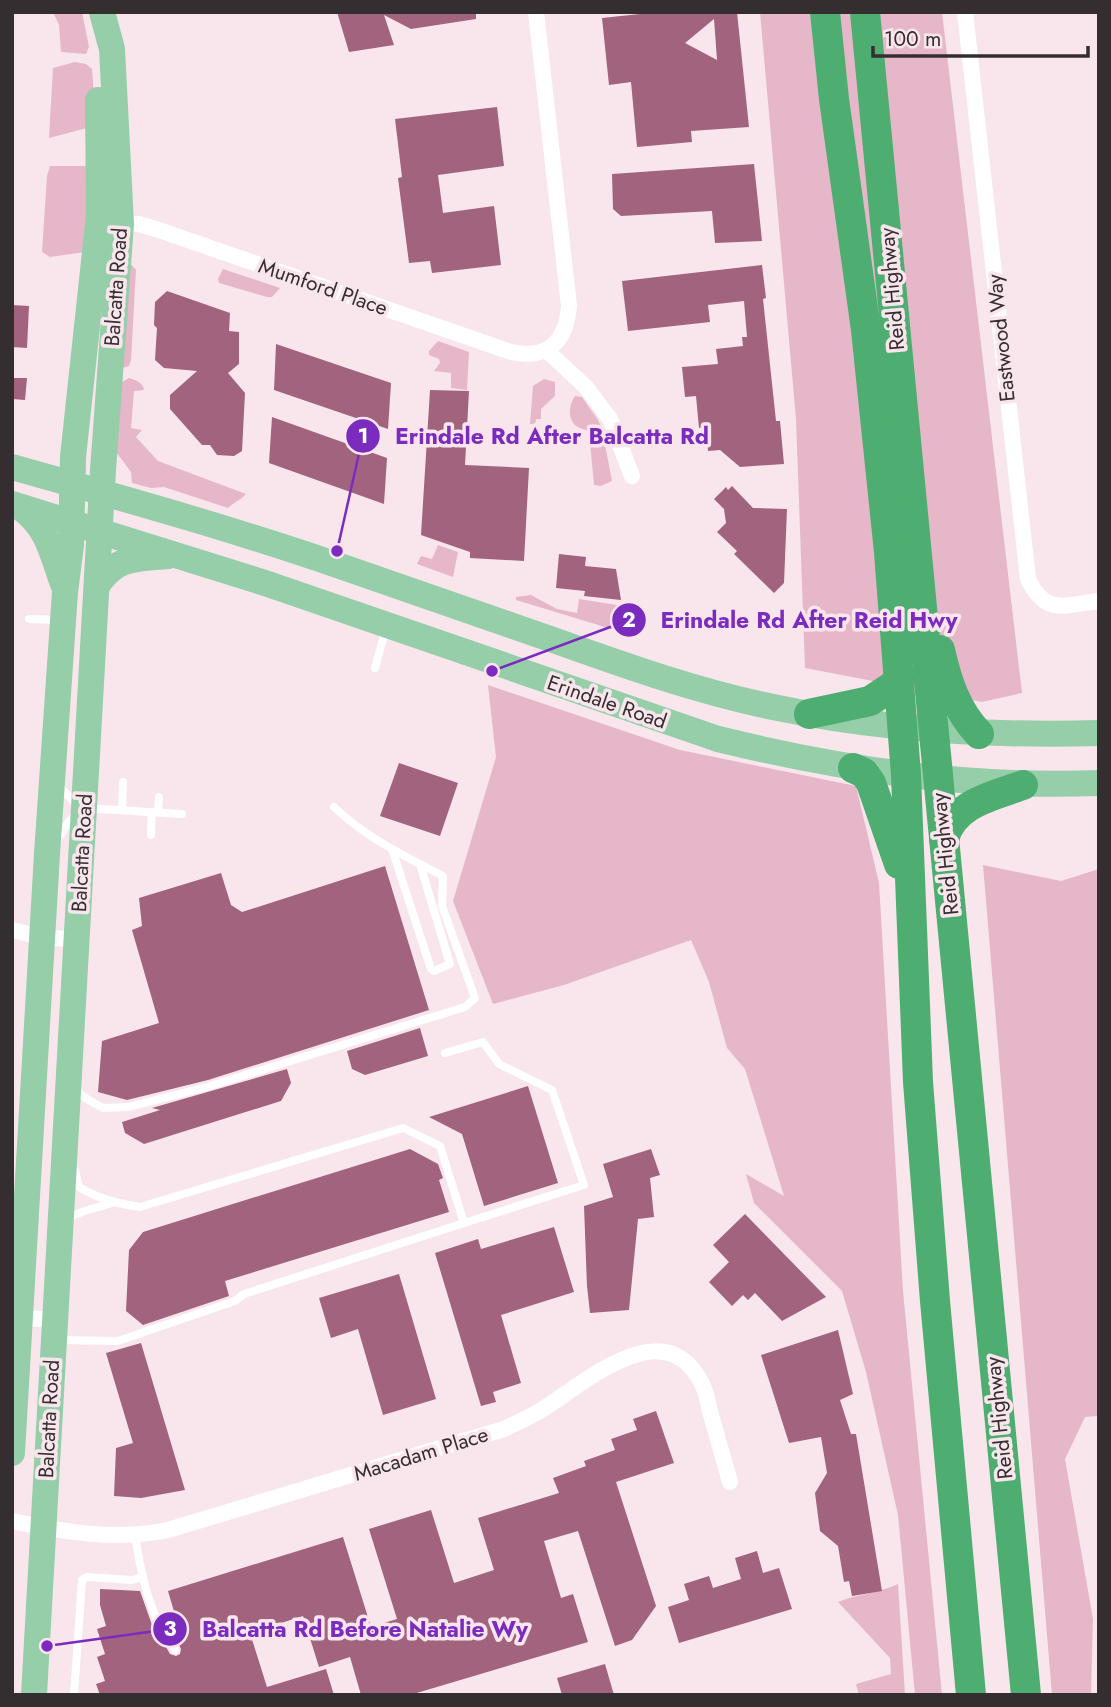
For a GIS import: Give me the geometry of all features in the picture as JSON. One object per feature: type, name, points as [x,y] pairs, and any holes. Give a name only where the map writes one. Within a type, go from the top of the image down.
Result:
[{"type":"highway","name":"Reid Highway","points":[[825,12],[834,99],[866,330],[889,552],[906,775],[918,1082],[971,1695]]},
{"type":"highway","name":"Reid Highway","points":[[865,12],[1026,1695]]},
{"type":"highway","points":[[918,550],[948,684],[967,722],[979,734]]},
{"type":"highway","points":[[809,714],[870,701],[900,681]]},
{"type":"highway","points":[[853,768],[864,774],[877,796],[912,904]]},
{"type":"highway","points":[[944,838],[953,818],[965,807],[1023,785]]},
{"type":"main road","name":"Balcatta Road","points":[[34,1695],[102,493],[112,50],[99,12]]},
{"type":"main road","name":"Balcatta Road","points":[[12,1453],[16,1318],[72,484],[110,223]]},
{"type":"main road","name":"Erindale Road","points":[[12,467],[334,564],[674,682],[809,714],[933,731],[979,734],[1099,733]]},
{"type":"main road","name":"Erindale Road","points":[[15,505],[177,555],[719,739],[795,758],[906,775],[1023,785],[1099,783]]},
{"type":"main road","points":[[15,505],[34,518],[43,530],[65,592]]},
{"type":"main road","points":[[97,586],[106,572],[122,563],[177,555]]},
{"type":"street","points":[[536,12],[569,306],[567,324],[561,338],[546,350],[586,387],[610,419],[632,476]]},
{"type":"street","name":"Eastwood Way","points":[[965,12],[1028,579],[1037,597],[1054,606],[1099,601]]},
{"type":"street","name":"Mumford Place","points":[[110,223],[159,230],[511,352],[531,354],[546,350]]},
{"type":"street","points":[[12,930],[42,937],[78,940]]},
{"type":"street","points":[[16,1318],[54,1330]]},
{"type":"street","name":"Macadam Place","points":[[12,1521],[43,1528],[97,1534],[159,1532],[190,1524],[504,1429],[541,1411],[608,1365],[639,1353],[658,1351],[677,1356],[692,1367],[703,1385],[730,1482]]},
{"type":"lane","points":[[29,619],[63,621]]},
{"type":"lane","points":[[374,668],[387,625]]},
{"type":"lane","points":[[52,778],[74,802],[84,808],[182,814]]},
{"type":"lane","points":[[122,810],[123,782]]},
{"type":"lane","points":[[151,835],[159,797]]},
{"type":"lane","points":[[69,1084],[103,1108],[128,1107],[210,1086],[465,1007],[475,998],[442,906],[443,876],[353,825],[334,807]]},
{"type":"lane","points":[[47,854],[70,820],[84,808]]},
{"type":"lane","points":[[392,849],[431,969],[435,971],[450,964],[420,864]]},
{"type":"lane","points":[[54,1330],[118,1340],[235,1301],[244,1294],[584,1185],[552,1090],[499,1063],[483,1042],[445,1053]]},
{"type":"lane","points":[[69,1084],[74,1152]]},
{"type":"lane","points":[[75,1165],[79,1187],[112,1203],[140,1207],[404,1128],[440,1146],[464,1223]]},
{"type":"lane","points":[[60,1226],[78,1213],[112,1203]]},
{"type":"lane","points":[[135,1534],[143,1577],[157,1619],[175,1650]]},
{"type":"lane","points":[[74,1695],[82,1580],[87,1577],[132,1580],[143,1577]]},
{"type":"shaded area","points":[[53,12],[82,12],[89,47],[86,54],[61,52],[59,25]]},
{"type":"shaded area","points":[[760,12],[942,12],[1022,693],[982,702],[805,668],[796,419]]},
{"type":"shaded area","points":[[75,62],[86,64],[92,69],[96,120],[87,128],[49,138],[53,68]]},
{"type":"shaded area","points":[[50,166],[91,166],[85,252],[50,257],[42,252]]},
{"type":"shaded area","points":[[129,262],[136,270],[131,360],[129,366],[122,368]]},
{"type":"shaded area","points":[[223,269],[280,288],[272,297],[267,297],[219,283]]},
{"type":"shaded area","points":[[438,341],[469,352],[467,390],[451,388],[451,373],[434,371],[440,363],[439,359],[429,355],[429,351]]},
{"type":"shaded area","points":[[129,378],[140,383],[144,390],[134,391],[131,428],[142,430],[136,437],[158,461],[246,494],[244,496],[228,508],[164,487],[151,488],[132,483],[131,472],[116,452],[122,382]]},
{"type":"shaded area","points":[[544,379],[555,382],[555,396],[541,409],[541,419],[530,424],[533,386]]},
{"type":"shaded area","points":[[575,396],[582,397],[602,429],[612,481],[601,486],[594,485],[589,432],[575,425],[570,417]]},
{"type":"shaded area","points":[[438,545],[458,552],[453,577],[417,564],[421,556],[432,559]]},
{"type":"shaded area","points":[[531,595],[557,609],[577,613],[579,599],[623,606],[628,634],[516,600],[516,597]]},
{"type":"shaded area","points":[[488,685],[680,750],[856,786],[879,883],[903,1291],[942,1695],[915,1695],[898,1515],[866,1372],[842,1291],[754,1203],[746,1174],[784,1196],[745,1069],[727,1048],[709,982],[691,940],[564,985],[493,1004],[453,901],[496,757]]},
{"type":"shaded area","points":[[983,865],[1061,881],[1099,869],[1099,1416],[1085,1417],[1065,1459],[1093,1619],[1091,1695],[1052,1695]]},
{"type":"shaded area","points":[[898,1584],[905,1695],[859,1695],[856,1684],[891,1674],[890,1658],[838,1602]]},
{"type":"building","points":[[337,12],[476,12],[476,19],[411,29],[384,15],[394,45],[349,52]]},
{"type":"building","points":[[659,12],[737,12],[749,127],[691,131],[692,142],[637,147],[631,82],[609,85],[602,18]],"holes":[[[714,19],[717,60],[685,43]]]},
{"type":"building","points":[[497,107],[504,166],[438,175],[443,213],[494,206],[501,265],[432,273],[430,261],[409,263],[398,178],[402,177],[395,119]]},
{"type":"building","points":[[754,164],[762,241],[715,243],[712,211],[621,216],[613,209],[612,174]]},
{"type":"building","points":[[762,265],[776,421],[780,421],[784,464],[740,467],[720,450],[708,451],[706,427],[699,428],[696,396],[685,397],[682,367],[718,364],[716,349],[743,346],[742,337],[747,337],[744,301],[708,305],[710,322],[628,331],[622,281]]},
{"type":"building","points":[[167,291],[230,313],[229,331],[239,332],[239,364],[228,373],[245,393],[242,451],[234,456],[217,455],[210,445],[202,445],[170,409],[170,395],[197,371],[164,368],[155,360],[155,302]]},
{"type":"building","points":[[12,305],[29,306],[27,348],[12,347]]},
{"type":"building","points":[[276,344],[391,383],[388,429],[274,390]]},
{"type":"building","points":[[12,378],[27,378],[25,400],[12,399]]},
{"type":"building","points":[[430,390],[469,391],[465,465],[529,468],[524,561],[470,558],[470,552],[421,535]]},
{"type":"building","points":[[272,417],[387,458],[384,504],[269,463]]},
{"type":"building","points":[[732,486],[753,508],[787,509],[784,583],[774,593],[734,554],[737,551],[717,532],[726,523],[724,509],[714,499],[726,487],[728,490]]},
{"type":"building","points":[[559,554],[586,557],[585,566],[616,569],[621,600],[584,596],[585,591],[556,588]]},
{"type":"building","points":[[399,763],[458,783],[440,836],[380,816]]},
{"type":"building","points":[[385,866],[429,1010],[208,1080],[127,1100],[98,1092],[102,1041],[159,1023],[132,930],[142,926],[139,898],[221,873],[231,905],[242,912]]},
{"type":"building","points":[[420,1028],[428,1056],[365,1075],[352,1069],[347,1051]]},
{"type":"building","points":[[287,1069],[291,1083],[281,1101],[144,1144],[125,1133],[122,1122],[160,1110],[152,1108]]},
{"type":"building","points":[[528,1086],[558,1183],[484,1206],[462,1134],[429,1117]]},
{"type":"building","points":[[410,1149],[438,1164],[443,1178],[439,1180],[449,1212],[225,1281],[229,1296],[143,1325],[126,1311],[129,1250],[143,1232]]},
{"type":"building","points":[[651,1149],[660,1175],[650,1178],[654,1217],[638,1219],[629,1310],[590,1313],[584,1206],[613,1197],[603,1164]]},
{"type":"building","points":[[745,1214],[826,1297],[782,1321],[755,1293],[748,1300],[743,1295],[732,1306],[709,1282],[729,1262],[713,1245]]},
{"type":"building","points":[[554,1227],[574,1292],[501,1315],[521,1383],[493,1392],[496,1402],[481,1406],[435,1253],[478,1239],[481,1249]]},
{"type":"building","points":[[399,1274],[436,1399],[383,1415],[358,1329],[331,1338],[319,1298]]},
{"type":"building","points":[[838,1330],[853,1394],[840,1400],[851,1434],[856,1434],[882,1591],[852,1596],[849,1581],[844,1582],[838,1546],[820,1531],[815,1493],[827,1473],[821,1437],[789,1443],[761,1355]]},
{"type":"building","points":[[141,1343],[185,1490],[141,1498],[114,1496],[116,1448],[133,1443],[106,1353]]},
{"type":"building","points":[[656,1411],[674,1463],[616,1482],[656,1606],[632,1640],[615,1646],[578,1531],[544,1541],[561,1598],[573,1594],[588,1642],[410,1695],[361,1695],[350,1657],[319,1667],[303,1616],[250,1633],[267,1687],[326,1669],[334,1695],[100,1695],[96,1684],[105,1681],[97,1657],[105,1654],[97,1629],[106,1626],[100,1605],[100,1589],[140,1591],[157,1639],[161,1638],[170,1654],[176,1656],[181,1649],[174,1634],[180,1632],[168,1591],[343,1537],[371,1627],[397,1619],[369,1529],[431,1510],[454,1583],[494,1570],[478,1518],[559,1493],[553,1478],[586,1466],[584,1461],[615,1450],[611,1439],[637,1430],[633,1419]]},
{"type":"building","points":[[757,1551],[763,1573],[779,1568],[792,1609],[679,1643],[668,1607],[689,1600],[684,1584],[709,1576],[713,1588],[741,1579],[735,1558]]},
{"type":"building","points":[[605,1664],[614,1695],[562,1695],[557,1678]]},
{"type":"place","name":"Erindale Rd After Balcatta Rd","points":[[337,551]]},
{"type":"place","name":"Erindale Rd After Reid Hwy","points":[[492,671]]},
{"type":"place","name":"Balcatta Rd Before Natalie Wy","points":[[47,1646]]}]
